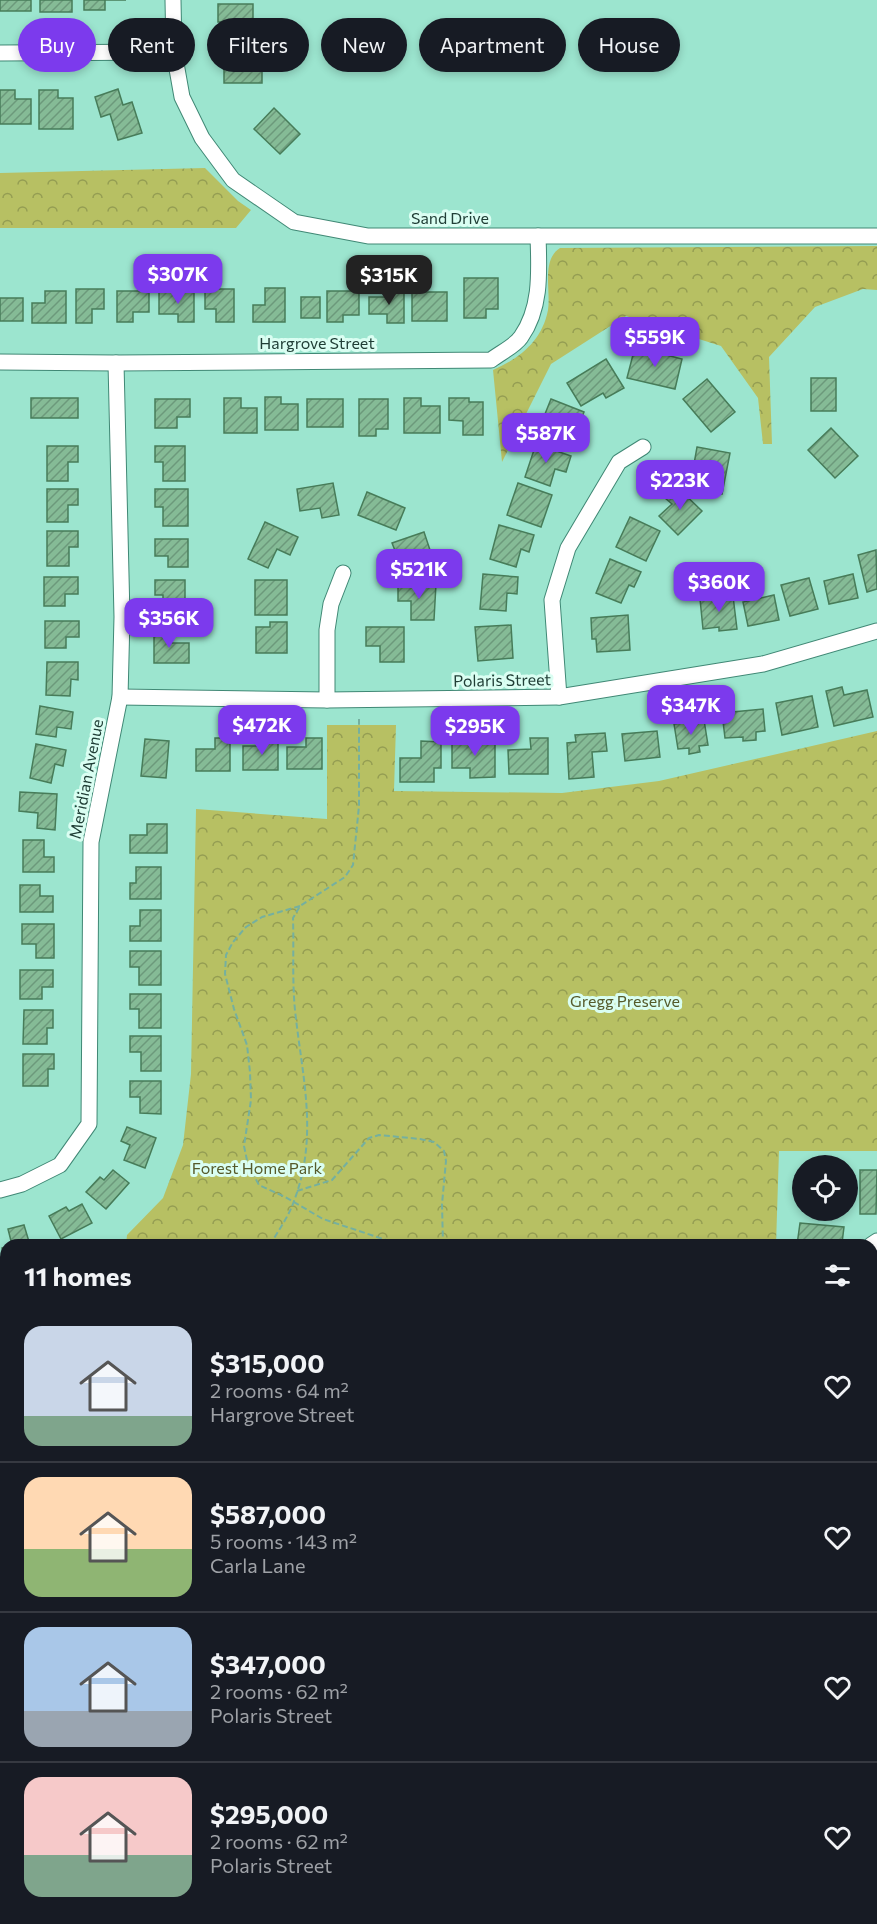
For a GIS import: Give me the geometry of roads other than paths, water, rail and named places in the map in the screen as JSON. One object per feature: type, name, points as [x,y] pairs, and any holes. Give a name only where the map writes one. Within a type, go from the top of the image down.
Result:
[{"type":"street","name":"Sand Drive","points":[[173,0],[173,18]]},
{"type":"street","points":[[0,52],[108,52]]},
{"type":"street","name":"Sand Drive","points":[[178,72],[182,97],[202,138],[233,180],[294,222],[368,236],[877,236]]},
{"type":"street","name":"Hargrove Street","points":[[0,362],[491,360],[520,339],[535,311],[539,273],[538,236]]},
{"type":"street","name":"Meridian Avenue","points":[[0,1190],[22,1184],[60,1165],[89,1124],[91,842],[120,697],[122,617],[116,363]]},
{"type":"street","points":[[559,697],[552,600],[568,548],[619,462],[643,447]]},
{"type":"street","points":[[327,700],[327,630],[331,604],[343,573]]},
{"type":"street","name":"Polaris Street","points":[[120,697],[327,700],[559,697],[763,664],[877,631]]},
{"type":"park label","name":"Gregg Preserve","points":[[625,1001]]},
{"type":"park label","name":"Forest Home Park","points":[[257,1168]]}]
